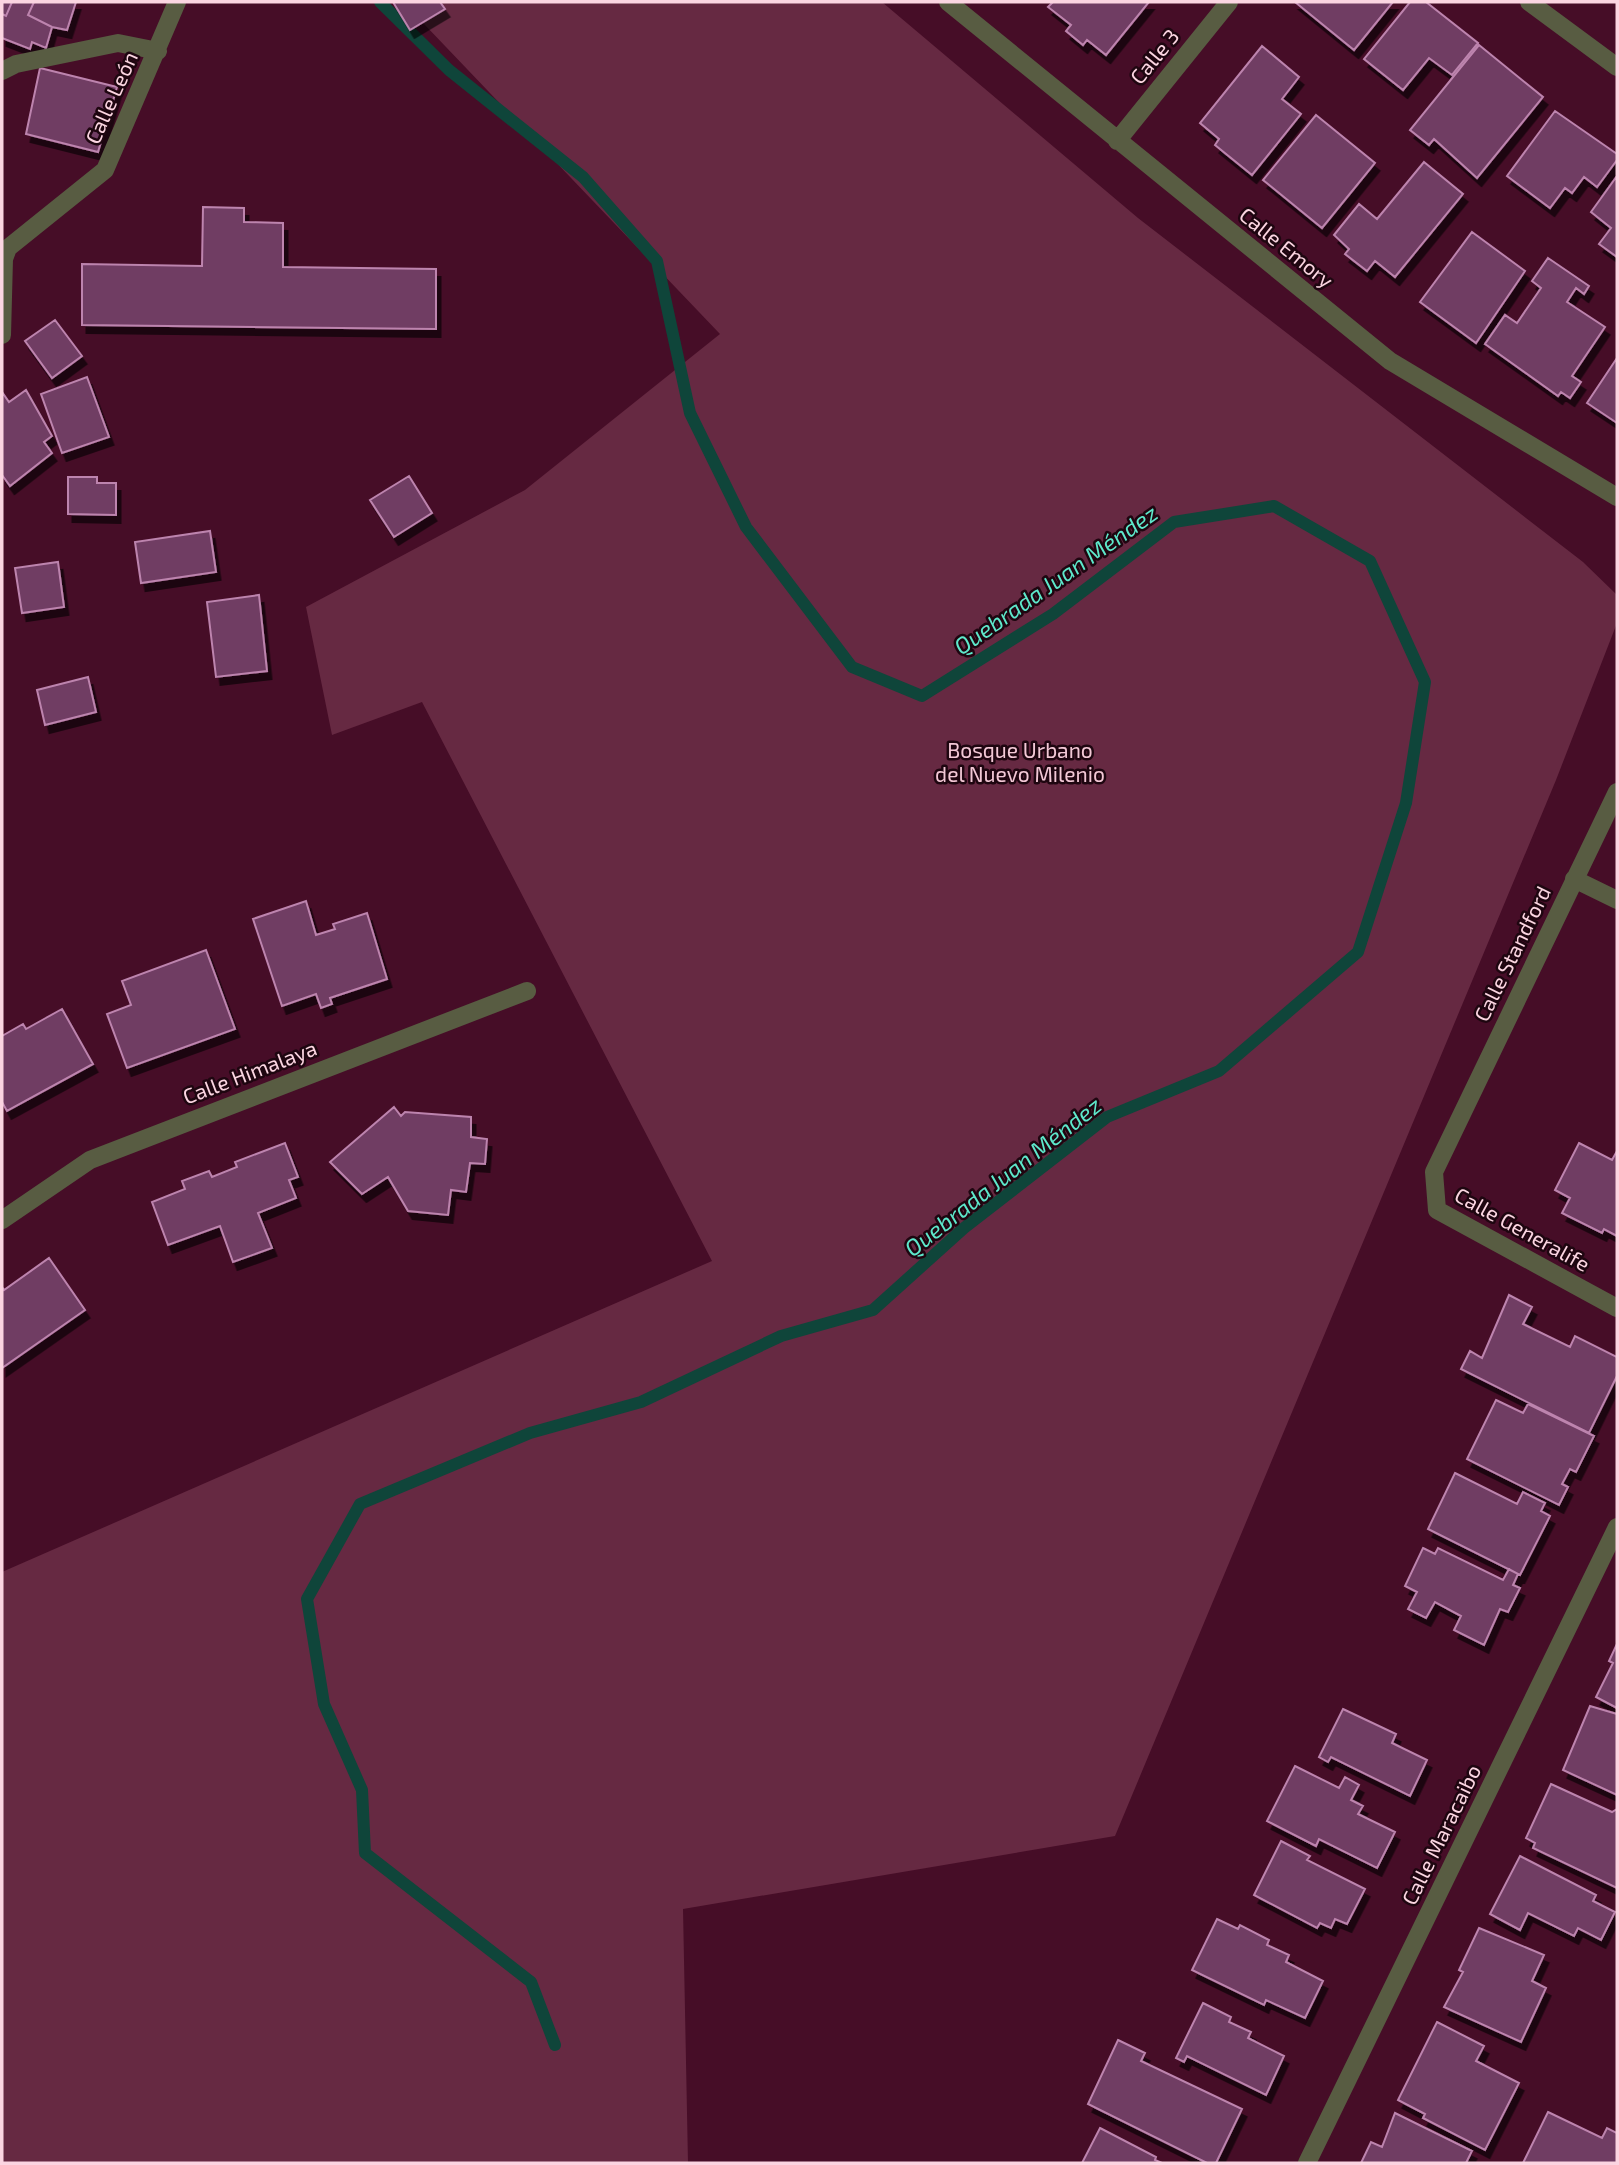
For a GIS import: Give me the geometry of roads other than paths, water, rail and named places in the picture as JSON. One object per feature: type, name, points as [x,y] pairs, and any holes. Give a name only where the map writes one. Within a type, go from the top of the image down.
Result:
[{"type":"street","name":"Calle León","points":[[2,335],[4,259],[8,248],[105,170],[177,2]]},
{"type":"street","name":"Calle Emory","points":[[948,2],[1390,361],[1617,497]]},
{"type":"street","name":"Calle 3","points":[[1117,141],[1229,2]]},
{"type":"street","points":[[1529,2],[1617,67]]},
{"type":"street","points":[[2,71],[16,64],[118,43],[158,51]]},
{"type":"street","name":"Calle Standford","points":[[1452,1136],[1617,792]]},
{"type":"street","points":[[1574,879],[1617,900]]},
{"type":"street","name":"Calle Himalaya","points":[[2,1220],[90,1160],[527,991]]},
{"type":"street","name":"Calle Generalife","points":[[1452,1136],[1434,1172],[1437,1210],[1617,1308]]},
{"type":"street","name":"Calle Maracaibo","points":[[1307,2163],[1617,1527]]},
{"type":"waterway","name":"Quebrada Juan Méndez","points":[[380,2],[449,70],[583,177],[657,261],[690,413],[746,527],[852,667],[922,696],[1053,614],[1174,522],[1274,506],[1370,561],[1425,682],[1406,803],[1358,952],[1219,1071],[1107,1117],[964,1228],[873,1310],[781,1336],[641,1402],[530,1433],[360,1504],[307,1599],[324,1704],[362,1790],[365,1853],[531,1982],[555,2045]]},
{"type":"park label","name":"Bosque Urbano del Nuevo Milenio","points":[[1020,763]]}]
